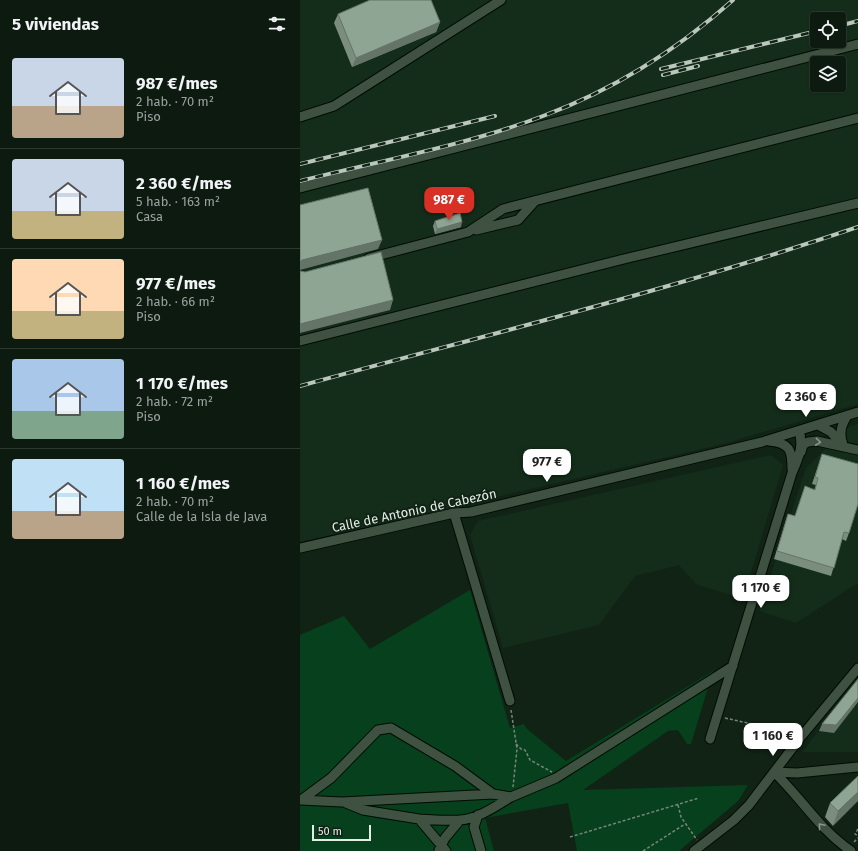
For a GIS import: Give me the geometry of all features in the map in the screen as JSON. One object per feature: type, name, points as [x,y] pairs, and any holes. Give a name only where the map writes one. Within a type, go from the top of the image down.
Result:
[{"type":"street","points":[[300,117],[334,106],[501,0]]},
{"type":"street","points":[[300,188],[858,44]]},
{"type":"street","points":[[468,232],[504,209],[858,118]]},
{"type":"street","points":[[359,260],[518,220],[535,201]]},
{"type":"street","points":[[300,341],[628,258],[858,203]]},
{"type":"street","name":"Calle de Antonio de Cabezón","points":[[300,548],[454,513],[471,512],[766,441],[858,412]]},
{"type":"street","points":[[843,446],[841,431],[842,424],[848,416]]},
{"type":"street","points":[[818,425],[831,432],[843,446]]},
{"type":"street","points":[[799,431],[801,438],[800,454]]},
{"type":"street","points":[[766,441],[779,442],[788,447],[792,459],[792,473]]},
{"type":"street","points":[[710,739],[792,473],[803,446],[812,441],[858,450]]},
{"type":"street","points":[[454,513],[510,701]]},
{"type":"street","points":[[342,802],[363,810],[419,819],[460,820],[478,814],[511,797],[556,778],[710,679],[733,666]]},
{"type":"street","points":[[694,851],[742,813],[800,738],[858,668]]},
{"type":"street","points":[[301,800],[332,778],[378,730],[391,728],[455,766],[493,794]]},
{"type":"street","points":[[774,772],[797,773],[858,767]]},
{"type":"street","points":[[774,772],[793,790],[824,830],[851,851]]},
{"type":"street","points":[[301,800],[342,802],[493,794],[511,797]]},
{"type":"street","points":[[478,814],[474,827],[481,851]]},
{"type":"street","points":[[419,819],[442,849]]},
{"type":"street","points":[[442,849],[445,838],[460,820]]},
{"type":"path","points":[[510,701],[516,744],[516,765],[511,797]]},
{"type":"path","points":[[724,718],[770,728],[790,736]]},
{"type":"path","points":[[777,732],[784,743]]},
{"type":"path","points":[[516,744],[521,749],[525,750],[530,760],[551,770],[556,778]]},
{"type":"path","points":[[570,837],[699,798]]},
{"type":"path","points":[[678,804],[681,817],[697,840]]},
{"type":"path","points":[[643,851],[685,824]]},
{"type":"path","points":[[858,829],[855,834],[858,836]]},
{"type":"shaded area","points":[[300,0],[858,0],[858,404],[723,444],[300,543]]},
{"type":"shaded area","points":[[858,424],[858,583],[796,623],[759,611],[806,468],[847,428]]},
{"type":"shaded area","points":[[771,455],[783,465],[743,599],[696,584],[679,565],[635,576],[599,625],[503,648],[470,535],[478,521]]},
{"type":"shaded area","points":[[858,683],[858,752],[802,752],[819,731]]},
{"type":"green space","points":[[470,590],[510,728],[524,724],[526,728],[566,761],[713,671],[691,744],[687,744],[678,730],[668,731],[583,790],[748,785],[738,801],[679,851],[577,851],[568,803],[485,818],[494,851],[300,851],[300,635],[344,616],[370,649]]},
{"type":"building","points":[[370,0],[431,0],[440,22],[356,58],[338,14]]},
{"type":"building","points":[[368,188],[382,240],[302,260],[300,262],[300,205]]},
{"type":"building","points":[[460,213],[462,222],[437,229],[435,221]]},
{"type":"building","points":[[381,252],[393,300],[300,324],[300,271],[305,272]]},
{"type":"building","points":[[822,454],[858,464],[858,504],[849,533],[844,532],[834,568],[777,551],[788,514],[795,516],[805,486],[815,490],[818,478],[815,477]]},
{"type":"building","points":[[858,679],[858,698],[836,725],[822,724]]},
{"type":"building","points":[[858,776],[858,792],[838,811],[830,803]]},
{"type":"railway","points":[[300,181],[484,136],[569,106],[619,81],[667,52],[690,36],[733,0]]},
{"type":"railway","points":[[846,24],[858,21]]},
{"type":"railway","points":[[661,69],[810,33]]},
{"type":"railway","points":[[663,75],[698,66]]},
{"type":"railway","points":[[300,164],[495,116]]},
{"type":"railway","points":[[300,386],[650,291],[789,250],[858,227]]}]
